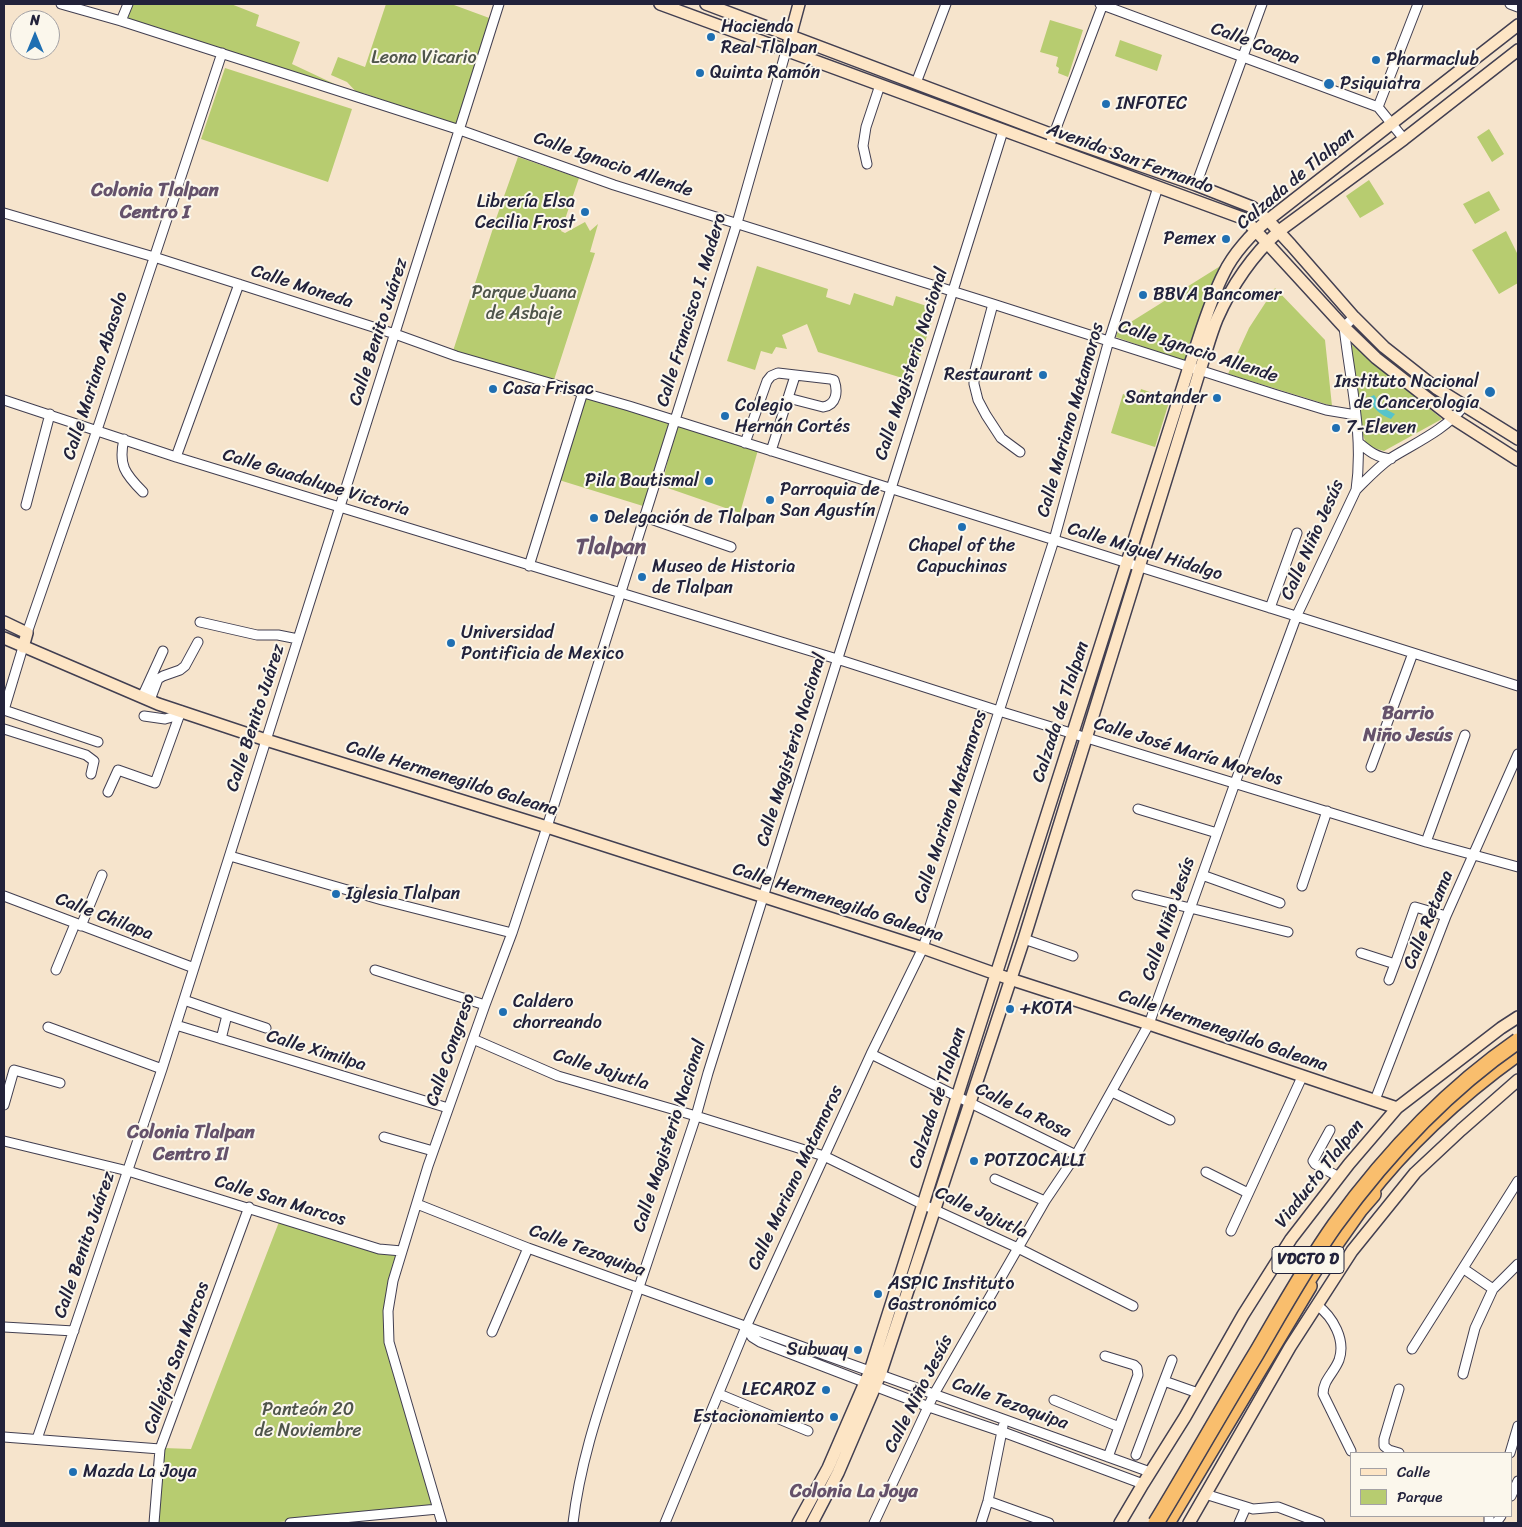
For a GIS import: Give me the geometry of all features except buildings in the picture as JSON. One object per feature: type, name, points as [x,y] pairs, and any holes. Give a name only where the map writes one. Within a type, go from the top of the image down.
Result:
[{"type":"highway","name":"VDCTO D","points":[[1152,1523],[1300,1272],[1332,1225],[1399,1141],[1459,1084],[1518,1041]]},
{"type":"highway","points":[[1156,1523],[1292,1293],[1340,1220],[1398,1148],[1460,1086],[1518,1041]]},
{"type":"highway","points":[[1166,1523],[1196,1466],[1338,1233],[1371,1190],[1434,1122],[1492,1072],[1518,1053]]},
{"type":"highway","name":"VDCTO D","points":[[1166,1523],[1314,1278],[1360,1209],[1413,1148],[1437,1124],[1518,1057]]},
{"type":"main road","name":"Avenida San Fernando","points":[[660,4],[1245,219],[1344,327],[1376,358],[1454,419],[1518,460]]},
{"type":"main road","name":"Calle Francisco I. Madero","points":[[786,51],[799,4]]},
{"type":"main road","name":"Avenida San Fernando","points":[[714,5],[916,84],[1252,207],[1279,231],[1354,317],[1384,347],[1436,388],[1518,439]]},
{"type":"main road","name":"Calzada de Tlalpan","points":[[798,1523],[873,1379],[922,1204],[1073,734],[1133,564],[1224,271],[1256,230],[1518,25]]},
{"type":"main road","name":"Calzada de Tlalpan","points":[[1195,369],[1227,298],[1267,242],[1518,50]]},
{"type":"main road","points":[[1475,432],[1480,432],[1484,427],[1481,416]]},
{"type":"main road","name":"Calzada de Tlalpan","points":[[812,1523],[838,1473],[935,1210],[1024,938],[1085,737],[1133,564]]},
{"type":"main road","points":[[4,622],[27,633]]},
{"type":"main road","name":"Calle Mariano Abasolo","points":[[23,647],[27,633]]},
{"type":"main road","name":"Calle Hermenegildo Galeana","points":[[4,638],[180,713],[547,827],[923,948],[1010,979],[1150,1024],[1397,1108]]},
{"type":"main road","name":"Viaducto Tlalpan","points":[[1120,1523],[1142,1484],[1185,1417],[1243,1315],[1292,1239],[1339,1177],[1397,1108],[1518,1017]]},
{"type":"main road","points":[[1189,1523],[1290,1347],[1352,1251],[1415,1173],[1518,1080]]},
{"type":"street","name":"Calle Ignacio Allende","points":[[61,4],[121,21],[460,130],[614,185],[1110,340],[1326,410],[1356,415]]},
{"type":"street","points":[[121,21],[128,4]]},
{"type":"street","name":"Calle Benito Juárez","points":[[36,1439],[162,1069],[500,4]]},
{"type":"street","points":[[916,84],[946,4]]},
{"type":"street","points":[[1049,148],[1102,4]]},
{"type":"street","name":"Calle Coapa","points":[[1102,4],[1378,107],[1404,139]]},
{"type":"street","points":[[1196,185],[1262,4]]},
{"type":"street","points":[[1378,107],[1418,4]]},
{"type":"street","points":[[1510,4],[1518,7]]},
{"type":"street","name":"Calle Francisco I. Madero","points":[[620,593],[737,223],[786,51]]},
{"type":"street","name":"Calle Mariano Abasolo","points":[[27,633],[97,430],[222,54]]},
{"type":"street","points":[[867,164],[863,146],[866,127],[880,85]]},
{"type":"street","name":"Calle Magisterio Nacional","points":[[573,1523],[576,1493],[584,1456],[638,1287],[696,1116],[1003,131]]},
{"type":"street","name":"Calle Mariano Matamoros","points":[[665,1523],[746,1327],[871,1054],[923,948],[1054,540],[1110,340],[1158,187]]},
{"type":"street","name":"Calle Moneda","points":[[4,213],[154,257],[395,334],[456,356],[676,420]]},
{"type":"street","points":[[176,457],[239,284]]},
{"type":"street","points":[[993,304],[974,374],[974,384],[978,400],[1001,438],[1020,452]]},
{"type":"street","points":[[1344,327],[1354,317]]},
{"type":"street","name":"Calle Niño Jesús","points":[[874,1523],[934,1394],[1045,1201],[1078,1156],[1150,1024],[1235,783],[1297,616],[1356,490],[1359,468],[1359,443],[1344,327]]},
{"type":"street","points":[[745,443],[766,382],[772,376],[778,373],[834,380],[836,397],[829,406],[823,407],[788,398]]},
{"type":"street","points":[[771,451],[795,376]]},
{"type":"street","points":[[529,566],[583,392]]},
{"type":"street","name":"Calle Guadalupe Victoria","points":[[4,400],[176,457],[620,593]]},
{"type":"street","points":[[1356,490],[1391,459],[1454,419],[1464,406]]},
{"type":"street","points":[[26,505],[50,414]]},
{"type":"street","name":"Calle Miguel Hidalgo","points":[[676,420],[1518,686]]},
{"type":"street","points":[[124,439],[121,458],[124,469],[143,492]]},
{"type":"street","points":[[1359,443],[1372,454],[1391,459]]},
{"type":"street","points":[[645,517],[732,547]]},
{"type":"street","points":[[1270,608],[1297,533]]},
{"type":"street","name":"Calle José María Morelos","points":[[620,593],[1426,842],[1518,867]]},
{"type":"street","name":"Calle Congreso","points":[[442,1523],[389,1342],[388,1311],[393,1281],[433,1151],[484,1005],[512,933],[547,827],[620,593]]},
{"type":"street","points":[[200,622],[257,635],[298,639]]},
{"type":"street","points":[[146,699],[158,679],[185,666],[198,642]]},
{"type":"street","name":"Calle Mariano Abasolo","points":[[4,710],[23,647]]},
{"type":"street","points":[[146,699],[163,651]]},
{"type":"street","points":[[1371,767],[1413,653]]},
{"type":"street","points":[[4,710],[95,741],[86,756]]},
{"type":"street","points":[[144,716],[165,719],[180,713]]},
{"type":"street","points":[[108,792],[118,770],[155,784],[180,713]]},
{"type":"street","points":[[4,729],[86,756],[94,761],[91,774]]},
{"type":"street","points":[[1426,842],[1464,735]]},
{"type":"street","name":"Calle Retama","points":[[1375,1100],[1446,916],[1518,754]]},
{"type":"street","points":[[1138,809],[1217,833]]},
{"type":"street","points":[[1302,886],[1327,811]]},
{"type":"street","points":[[230,856],[382,900],[512,933]]},
{"type":"street","points":[[56,970],[102,875]]},
{"type":"street","points":[[1202,875],[1280,903]]},
{"type":"street","points":[[1137,895],[1288,932]]},
{"type":"street","name":"Calle Chilapa","points":[[4,896],[194,968]]},
{"type":"street","points":[[1389,980],[1415,907],[1446,916]]},
{"type":"street","points":[[1024,938],[1073,956]]},
{"type":"street","points":[[1362,953],[1394,964]]},
{"type":"street","points":[[375,970],[484,1005]]},
{"type":"street","points":[[184,1000],[266,1028]]},
{"type":"street","points":[[221,1040],[227,1015]]},
{"type":"street","name":"Calle Ximilpa","points":[[176,1024],[221,1040],[448,1108]]},
{"type":"street","points":[[48,1027],[162,1069]]},
{"type":"street","name":"Calle Jojutla","points":[[473,1040],[558,1076],[824,1156],[1018,1248],[1133,1306]]},
{"type":"street","name":"Calle La Rosa","points":[[871,1054],[1078,1156]]},
{"type":"street","points":[[4,1105],[14,1070],[60,1083]]},
{"type":"street","points":[[1231,1231],[1302,1077]]},
{"type":"street","points":[[1112,1092],[1170,1120]]},
{"type":"street","points":[[1330,1130],[1313,1161],[1315,1164],[1339,1177]]},
{"type":"street","points":[[384,1137],[433,1151]]},
{"type":"street","name":"Calle San Marcos","points":[[4,1141],[128,1171],[380,1249],[402,1252]]},
{"type":"street","points":[[1206,1172],[1248,1193]]},
{"type":"street","points":[[995,1180],[1045,1201]]},
{"type":"street","points":[[1412,1350],[1518,1181]]},
{"type":"street","name":"Calle Tezoquipa","points":[[416,1204],[528,1248],[746,1327],[873,1379],[929,1406],[1142,1484]]},
{"type":"street","name":"Callejón San Marcos","points":[[154,1523],[160,1449],[249,1207]]},
{"type":"street","points":[[492,1332],[528,1248]]},
{"type":"street","points":[[1463,1374],[1475,1328],[1493,1289],[1518,1264]]},
{"type":"street","points":[[1464,1269],[1493,1289]]},
{"type":"street","points":[[1317,1305],[1334,1323],[1341,1344],[1339,1359],[1323,1386],[1323,1394],[1351,1451]]},
{"type":"street","points":[[4,1327],[74,1331]]},
{"type":"street","points":[[1105,1356],[1134,1365],[1138,1371],[1108,1457]]},
{"type":"street","points":[[1136,1455],[1172,1360]]},
{"type":"street","name":"Calle Tezoquipa","points":[[873,1379],[934,1394],[1150,1472]]},
{"type":"street","points":[[1164,1381],[1198,1393]]},
{"type":"street","points":[[1396,1452],[1384,1446],[1384,1439],[1399,1389]]},
{"type":"street","points":[[719,1394],[808,1432]]},
{"type":"street","points":[[1054,1400],[1119,1426]]},
{"type":"street","points":[[980,1523],[988,1501],[1003,1432],[1004,1419]]},
{"type":"street","points":[[1510,1452],[1518,1426]]},
{"type":"street","points":[[4,1437],[160,1449]]},
{"type":"street","points":[[1512,1494],[1518,1481]]},
{"type":"street","points":[[1205,1494],[1253,1509],[1278,1508],[1320,1523]]},
{"type":"street","points":[[988,1501],[1049,1523]]},
{"type":"street","points":[[1239,1523],[1246,1507]]},
{"type":"street","points":[[290,1523],[438,1509]]},
{"type":"green space","name":"Leona Vicario","points":[[131,4],[231,4],[259,15],[256,26],[300,42],[292,64],[360,96],[347,82],[331,75],[338,57],[365,67],[386,4],[454,4],[492,19],[458,126],[363,93],[362,97],[290,71],[125,18]]},
{"type":"green space","points":[[1050,20],[1083,30],[1068,77],[1058,73],[1059,68],[1056,66],[1058,57],[1040,52]]},
{"type":"green space","points":[[1120,40],[1162,55],[1157,71],[1115,56]]},
{"type":"green space","points":[[225,68],[352,109],[328,182],[201,139]]},
{"type":"green space","points":[[1489,129],[1504,154],[1492,162],[1477,137]]},
{"type":"green space","name":"Parque Juana de Asbaje","points":[[518,157],[579,178],[561,231],[565,233],[585,222],[590,231],[598,224],[590,252],[595,253],[553,383],[452,354]]},
{"type":"green space","points":[[1369,180],[1384,204],[1360,218],[1346,196]]},
{"type":"green space","points":[[1489,191],[1500,210],[1475,224],[1463,204]]},
{"type":"green space","points":[[1506,231],[1518,255],[1518,283],[1499,294],[1472,250]]},
{"type":"green space","points":[[1222,265],[1189,363],[1116,337],[1118,330]]},
{"type":"green space","points":[[757,266],[828,289],[826,297],[850,305],[854,293],[893,306],[896,296],[936,309],[912,381],[818,352],[807,324],[782,335],[787,349],[776,347],[772,354],[761,351],[755,370],[727,361]]},
{"type":"green space","points":[[1275,288],[1325,340],[1332,406],[1228,374],[1249,328]]},
{"type":"green space","points":[[1351,344],[1442,419],[1384,451],[1367,446],[1361,430]]},
{"type":"green space","points":[[1141,389],[1170,399],[1155,447],[1111,433],[1123,394],[1138,399]]},
{"type":"green space","points":[[583,393],[674,422],[659,468],[643,506],[559,480]]},
{"type":"green space","points":[[676,423],[758,450],[740,513],[662,486]]},
{"type":"green space","name":"Panteón 20 de Noviembre","points":[[279,1222],[401,1254],[392,1283],[388,1343],[436,1507],[269,1523],[158,1523],[164,1448],[191,1449]]},
{"type":"water","points":[[1374,395],[1383,408],[1395,414],[1391,419],[1377,411],[1372,405],[1368,398]]},
{"type":"place","name":"Hacienda Real Tlalpan","points":[[711,37]]},
{"type":"place","name":"Pharmaclub","points":[[1376,60]]},
{"type":"place","name":"Quinta Ramón","points":[[700,73]]},
{"type":"place","name":"Psiquiatra","points":[[1329,84]]},
{"type":"place","name":"INFOTEC","points":[[1106,104]]},
{"type":"place","name":"Librería Elsa Cecilia Frost","points":[[585,212]]},
{"type":"place","name":"Pemex","points":[[1226,239]]},
{"type":"place","name":"BBVA Bancomer","points":[[1143,295]]},
{"type":"place","name":"Restaurant","points":[[1043,375]]},
{"type":"place","name":"Casa Frisac","points":[[493,389]]},
{"type":"place","name":"Instituto Nacional de Cancerología","points":[[1490,392]]},
{"type":"place","name":"Santander","points":[[1217,398]]},
{"type":"place","name":"Colegio Hernán Cortés","points":[[725,416]]},
{"type":"place","name":"7-Eleven","points":[[1336,428]]},
{"type":"place","name":"Pila Bautismal","points":[[709,481]]},
{"type":"place","name":"Parroquia de San Agustín","points":[[770,500]]},
{"type":"place","name":"Delegación de Tlalpan","points":[[594,518]]},
{"type":"place","name":"Chapel of the Capuchinas","points":[[962,527]]},
{"type":"place","name":"Museo de Historia de Tlalpan","points":[[642,577]]},
{"type":"place","name":"Universidad Pontificia de Mexico","points":[[451,643]]},
{"type":"place","name":"Iglesia Tlalpan","points":[[336,894]]},
{"type":"place","name":"+KOTA","points":[[1010,1009]]},
{"type":"place","name":"Caldero chorreando","points":[[503,1012]]},
{"type":"place","name":"POTZOCALLI","points":[[974,1161]]},
{"type":"place","name":"ASPIC Instituto Gastronómico","points":[[878,1294]]},
{"type":"place","name":"Subway","points":[[858,1350]]},
{"type":"place","name":"LECAROZ","points":[[826,1390]]},
{"type":"place","name":"Estacionamiento","points":[[834,1417]]},
{"type":"place","name":"Mazda La Joya","points":[[73,1472]]},
{"type":"district","name":"Colonia Tlalpan Centro I","points":[[155,202]]},
{"type":"district","name":"Tlalpan","points":[[611,548]]},
{"type":"district","name":"Barrio Niño Jesús","points":[[1408,725]]},
{"type":"district","name":"Colonia Tlalpan Centro II","points":[[191,1144]]},
{"type":"district","name":"Colonia La Joya","points":[[854,1492]]}]
